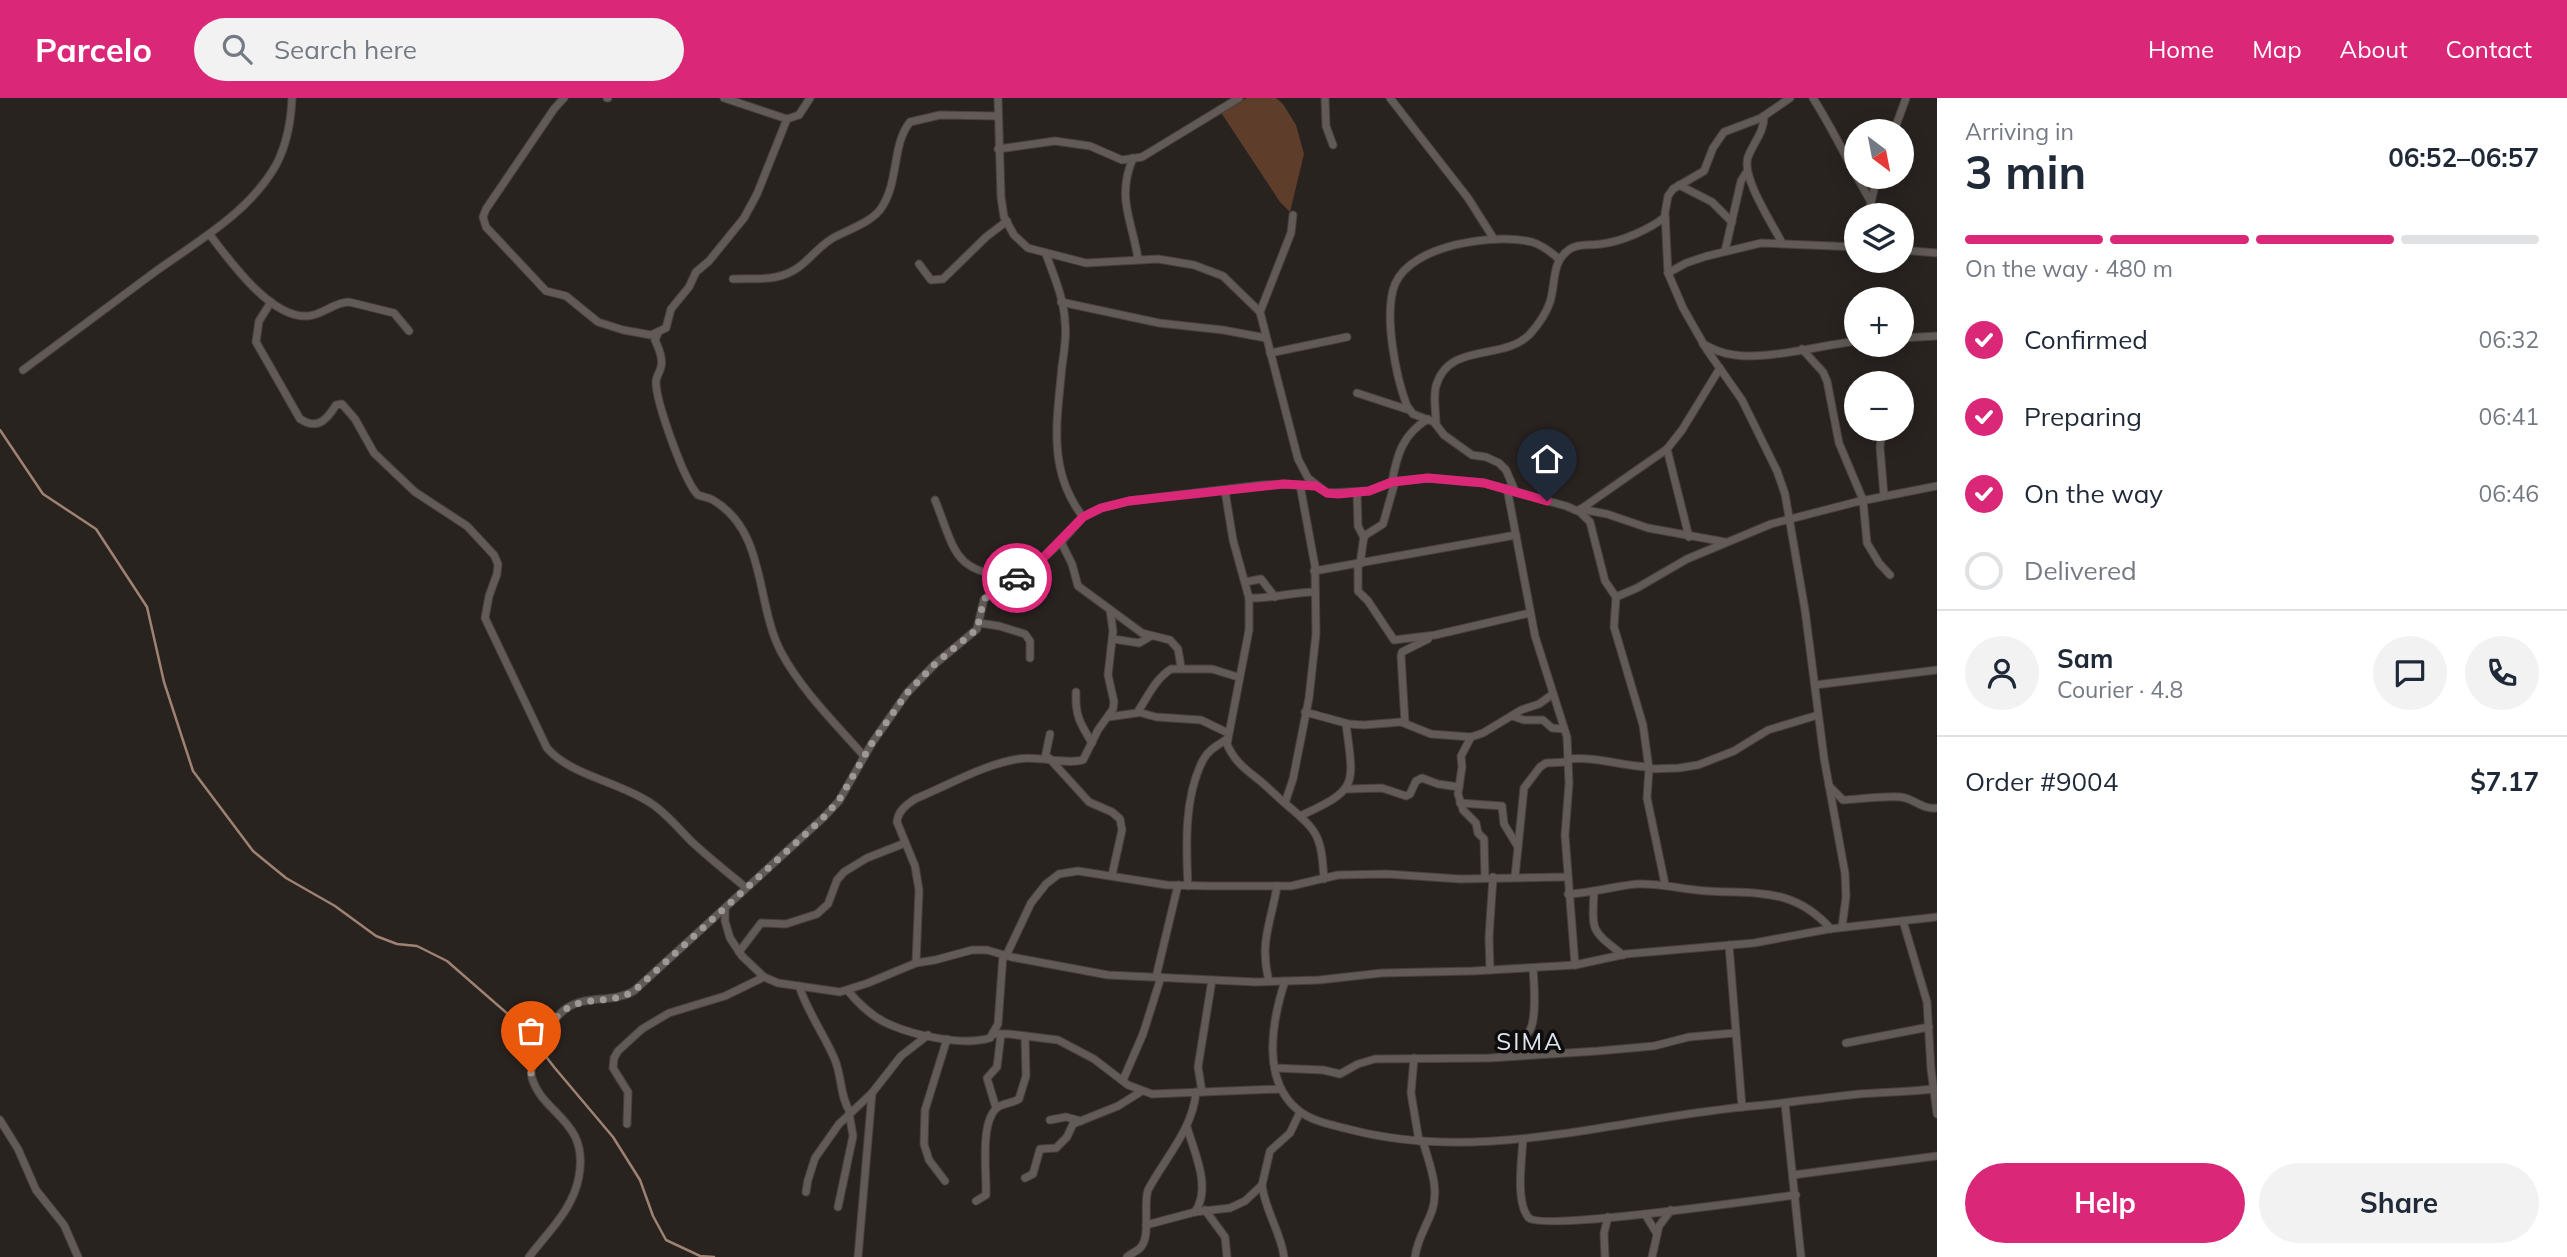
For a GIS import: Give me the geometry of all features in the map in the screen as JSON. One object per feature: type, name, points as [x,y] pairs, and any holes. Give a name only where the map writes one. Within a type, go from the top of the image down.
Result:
[{"type":"street","points":[[23,370],[177,256],[210,235],[266,180],[276,164],[290,122],[292,98]]},
{"type":"street","points":[[564,98],[486,209],[483,217],[486,227],[546,291],[566,296],[598,322],[651,335],[658,333]]},
{"type":"street","points":[[727,98],[787,119],[799,114],[810,98]]},
{"type":"street","points":[[998,98],[1001,197],[1014,235],[1028,248],[1086,263],[1158,259],[1210,270],[1223,276],[1260,312],[1298,459],[1308,478],[1327,493],[1369,491],[1394,482],[1428,478],[1484,483],[1577,509],[1607,514],[1648,528],[1725,542]]},
{"type":"street","points":[[998,149],[1055,141],[1090,146],[1122,160],[1142,157],[1169,143],[1228,100],[1239,98]]},
{"type":"street","points":[[1325,98],[1326,126],[1333,145]]},
{"type":"street","points":[[1390,98],[1468,198],[1494,239]]},
{"type":"street","points":[[1790,98],[1764,116],[1724,132],[1713,148],[1704,170],[1679,185],[1668,196],[1665,217],[1668,273],[1703,344],[1742,400],[1777,471],[1791,518],[1818,715],[1845,873],[1846,897],[1842,927]]},
{"type":"street","points":[[1813,98],[1827,118],[1870,200]]},
{"type":"street","points":[[1898,119],[1906,98]]},
{"type":"street","points":[[733,279],[775,277],[796,270],[830,240],[881,209],[896,174],[903,130],[910,122],[940,115],[997,116]]},
{"type":"street","points":[[1725,251],[1741,181],[1747,172],[1748,158],[1762,133],[1764,116]]},
{"type":"street","points":[[787,119],[757,194],[744,218],[709,261],[696,272],[689,287],[671,309],[669,323],[658,333],[655,340],[662,357],[662,365],[656,379],[657,389],[664,419],[688,480],[698,495],[711,498],[744,529],[779,648],[789,667],[864,756]]},
{"type":"street","points":[[1133,158],[1124,183],[1124,196],[1138,259]]},
{"type":"street","points":[[1747,172],[1782,243]]},
{"type":"street","points":[[1679,185],[1712,202],[1732,222]]},
{"type":"street","points":[[1870,203],[1873,189]]},
{"type":"street","points":[[1260,312],[1291,233],[1293,215]]},
{"type":"street","points":[[1436,424],[1435,388],[1440,374],[1455,360],[1504,348],[1532,332],[1550,302],[1556,262],[1559,259],[1575,246],[1610,242],[1651,228],[1665,217]]},
{"type":"street","points":[[919,264],[931,280],[943,279],[986,237],[1007,221]]},
{"type":"street","points":[[210,235],[240,274],[271,302],[303,317],[320,314],[342,302],[387,309],[401,319],[409,331]]},
{"type":"street","points":[[1410,411],[1404,399],[1390,327],[1395,284],[1416,260],[1451,247],[1494,239],[1531,242],[1549,250],[1559,259]]},
{"type":"street","points":[[1668,273],[1686,263],[1761,243],[1844,246]]},
{"type":"street","points":[[1914,251],[1937,253]]},
{"type":"street","points":[[1046,254],[1056,279],[1066,321],[1056,434],[1058,461],[1065,487],[1083,517]]},
{"type":"street","points":[[271,302],[260,321],[256,342],[300,419],[312,426],[316,425],[336,405],[342,404],[355,419],[374,453],[425,500],[454,515],[467,526],[494,555],[498,564],[497,574],[485,618],[547,748],[555,757],[574,768],[609,781],[651,803],[703,852],[746,887]]},
{"type":"street","points":[[1061,302],[1159,323],[1266,338]]},
{"type":"street","points":[[1914,337],[1937,336]]},
{"type":"street","points":[[1270,353],[1347,337]]},
{"type":"street","points":[[1703,344],[1737,356],[1844,343]]},
{"type":"street","points":[[1802,349],[1823,372],[1827,381],[1839,443],[1863,500],[1867,542],[1879,563],[1890,575]]},
{"type":"street","points":[[1577,509],[1667,449],[1682,430],[1720,368]]},
{"type":"street","points":[[1357,393],[1428,418],[1444,435],[1472,455],[1499,463],[1506,470],[1516,491]]},
{"type":"street","points":[[1428,418],[1413,428],[1404,440],[1383,524],[1368,531],[1364,538],[1358,591],[1368,601],[1394,640],[1435,635],[1530,613]]},
{"type":"street","points":[[1881,441],[1884,496]]},
{"type":"street","points":[[1667,449],[1689,537]]},
{"type":"street","points":[[529,1257],[563,1214],[579,1176],[580,1158],[573,1132],[532,1080],[532,1065],[546,1034],[566,1008],[581,1002],[619,998],[634,991],[823,818],[839,800],[864,756],[907,693],[935,664],[971,635],[979,623],[984,599],[1031,569],[1061,542],[1083,517],[1101,508],[1129,501],[1262,485],[1316,486]]},
{"type":"street","points":[[1285,803],[1293,779],[1316,634],[1314,571],[1300,485]]},
{"type":"street","points":[[1616,597],[1725,542],[1791,518],[1863,500],[1937,486]]},
{"type":"street","points":[[1507,488],[1530,613],[1564,729],[1568,761],[1565,835],[1575,965]]},
{"type":"street","points":[[1225,491],[1233,540],[1249,598],[1248,642],[1238,677],[1227,744],[1235,759],[1314,830],[1324,878]]},
{"type":"street","points":[[1357,492],[1358,526],[1364,538]]},
{"type":"street","points":[[935,500],[959,558],[976,570],[1017,578]]},
{"type":"street","points":[[1577,509],[1590,522],[1605,581],[1616,597],[1615,626],[1643,725],[1649,768],[1647,797],[1665,884]]},
{"type":"street","points":[[1314,571],[1516,535]]},
{"type":"street","points":[[1061,542],[1072,564],[1078,586],[1142,633],[1164,637],[1174,644],[1180,655],[1181,667]]},
{"type":"street","points":[[1245,582],[1261,579],[1275,597]]},
{"type":"street","points":[[1249,598],[1315,592]]},
{"type":"street","points":[[916,963],[919,890],[915,866],[897,822],[898,816],[904,807],[915,799],[994,765],[1018,758],[1083,760],[1114,702],[1108,675],[1113,639],[1110,610]]},
{"type":"street","points":[[979,623],[1025,634],[1030,641],[1030,658]]},
{"type":"street","points":[[1405,723],[1401,680],[1402,652],[1435,635]]},
{"type":"street","points":[[1113,639],[1139,643],[1151,636]]},
{"type":"street","points":[[1108,717],[1135,715],[1166,672],[1181,667],[1218,670],[1238,677]]},
{"type":"street","points":[[1815,685],[1937,670]]},
{"type":"street","points":[[1076,692],[1075,712],[1092,743]]},
{"type":"street","points":[[1305,712],[1346,724],[1364,725],[1393,721],[1431,734],[1471,737],[1483,733],[1521,710],[1539,704],[1553,694]]},
{"type":"street","points":[[1138,712],[1156,717],[1200,720],[1228,736]]},
{"type":"street","points":[[1515,877],[1523,796],[1528,781],[1546,763],[1587,757],[1649,768],[1698,765],[1734,751],[1768,730],[1818,715]]},
{"type":"street","points":[[1512,716],[1524,720],[1543,720],[1552,728],[1564,729]]},
{"type":"street","points":[[1300,816],[1334,800],[1347,789],[1350,775],[1346,724]]},
{"type":"street","points":[[1047,758],[1050,734]]},
{"type":"street","points":[[1188,886],[1188,823],[1197,778],[1203,759],[1228,736]]},
{"type":"street","points":[[1471,737],[1461,755],[1460,803],[1476,823],[1478,833],[1484,839],[1489,877],[1490,970]]},
{"type":"street","points":[[1047,758],[1089,802],[1112,812],[1120,819],[1122,830],[1112,875]]},
{"type":"street","points":[[1347,789],[1382,788],[1406,796],[1410,794],[1416,781],[1422,778],[1459,788]]},
{"type":"street","points":[[1829,786],[1843,800],[1898,797],[1913,800],[1925,808],[1937,808]]},
{"type":"street","points":[[1460,803],[1502,806],[1504,824],[1518,848]]},
{"type":"street","points":[[739,952],[761,923],[786,924],[817,914],[828,904],[836,880],[844,872],[867,858],[905,843]]},
{"type":"street","points":[[976,1201],[986,1195],[987,1130],[996,1108],[987,1078],[997,1067],[997,1034],[1005,955],[1031,903],[1059,874],[1078,871],[1188,886],[1291,886],[1338,875],[1567,877]]},
{"type":"street","points":[[1568,894],[1632,885],[1665,884],[1698,890],[1767,893],[1785,897],[1817,913],[1831,929]]},
{"type":"street","points":[[1123,1080],[1133,1062],[1159,977],[1178,885]]},
{"type":"street","points":[[1269,981],[1265,966],[1264,936],[1278,886]]},
{"type":"street","points":[[1594,891],[1596,932],[1623,955]]},
{"type":"street","points":[[725,908],[728,933],[739,952],[764,977],[823,991],[848,990],[916,963],[972,950],[987,950],[1091,973],[1212,981],[1319,980],[1382,973],[1575,965],[1623,955],[1754,943],[1842,927],[1937,917]]},
{"type":"street","points":[[1903,920],[1924,992],[1937,1114]]},
{"type":"street","points":[[1729,945],[1742,1107]]},
{"type":"street","points":[[1499,1057],[1530,1030],[1534,991],[1533,968]]},
{"type":"street","points":[[627,1124],[628,1092],[613,1068],[618,1052],[642,1030],[669,1013],[724,996],[764,977]]},
{"type":"street","points":[[1126,1257],[1141,1248],[1146,1236],[1144,1201],[1148,1190],[1187,1127],[1194,1110],[1199,1092],[1198,1066],[1212,981]]},
{"type":"street","points":[[1284,981],[1275,1021],[1273,1059],[1281,1089],[1300,1112],[1329,1124],[1380,1138],[1421,1141],[1523,1139],[1742,1107],[1933,1089]]},
{"type":"street","points":[[799,986],[806,1007],[835,1060],[844,1101],[850,1112],[853,1136],[838,1207]]},
{"type":"street","points":[[848,990],[859,1004],[892,1026],[928,1035],[979,1042],[997,1034],[1025,1035],[1063,1042],[1094,1059],[1123,1080],[1152,1094],[1281,1089]]},
{"type":"street","points":[[1846,1043],[1929,1027]]},
{"type":"street","points":[[1275,1068],[1323,1070],[1340,1074],[1374,1059],[1499,1057],[1642,1047],[1689,1037],[1735,1033]]},
{"type":"street","points":[[806,1192],[816,1158],[839,1124],[872,1093],[901,1056],[928,1035]]},
{"type":"street","points":[[996,1108],[1019,1099],[1026,1076],[1025,1035]]},
{"type":"street","points":[[945,1181],[929,1160],[924,1144],[926,1110],[947,1039]]},
{"type":"street","points":[[1414,1058],[1412,1093],[1421,1141],[1434,1178],[1435,1196],[1432,1211],[1416,1247],[1415,1257]]},
{"type":"street","points":[[1025,1178],[1032,1174],[1040,1149],[1056,1148],[1067,1137],[1073,1124],[1118,1106],[1142,1091]]},
{"type":"street","points":[[858,1257],[872,1093]]},
{"type":"street","points":[[1785,1104],[1801,1257]]},
{"type":"street","points":[[1284,1257],[1262,1185],[1270,1151],[1290,1133],[1300,1112]]},
{"type":"street","points":[[1050,1120],[1066,1116],[1081,1121]]},
{"type":"street","points":[[0,1120],[18,1149],[36,1190],[64,1225],[78,1257]]},
{"type":"street","points":[[1187,1127],[1194,1145],[1201,1181],[1200,1204],[1195,1212]]},
{"type":"street","points":[[1523,1139],[1520,1190],[1524,1208],[1531,1219],[1548,1223],[1796,1195]]},
{"type":"street","points":[[1793,1175],[1937,1156]]},
{"type":"street","points":[[1146,1225],[1195,1212],[1238,1206],[1262,1185]]},
{"type":"street","points":[[1205,1210],[1224,1237],[1227,1257]]},
{"type":"street","points":[[1652,1257],[1657,1234],[1671,1210]]},
{"type":"street","points":[[1645,1214],[1657,1234]]},
{"type":"street","points":[[1605,1257],[1604,1233],[1608,1217]]},
{"type":"shaded area","points":[[1247,98],[1276,98],[1296,125],[1304,154],[1290,212],[1280,202],[1220,111]]},
{"type":"waterway","points":[[0,430],[43,494],[96,529],[147,607],[164,682],[193,771],[253,851],[286,878],[335,906],[376,936],[397,944],[417,946],[447,961],[524,1028],[613,1137],[640,1180],[653,1216],[666,1240],[700,1256],[714,1257]]},
{"type":"way so far","points":[[531,1073],[546,1034],[566,1008],[581,1002],[612,1000],[634,991],[823,818],[839,800],[872,743],[907,693],[935,664],[977,629],[984,599],[1017,578]]},
{"type":"district","name":"SIMA","points":[[1530,1042]]},
{"type":"route","points":[[1017,578],[1061,542],[1083,517],[1101,508],[1129,501],[1284,484],[1316,486],[1327,493],[1338,494],[1369,491],[1392,482],[1428,478],[1502,486],[1547,501]]}]
